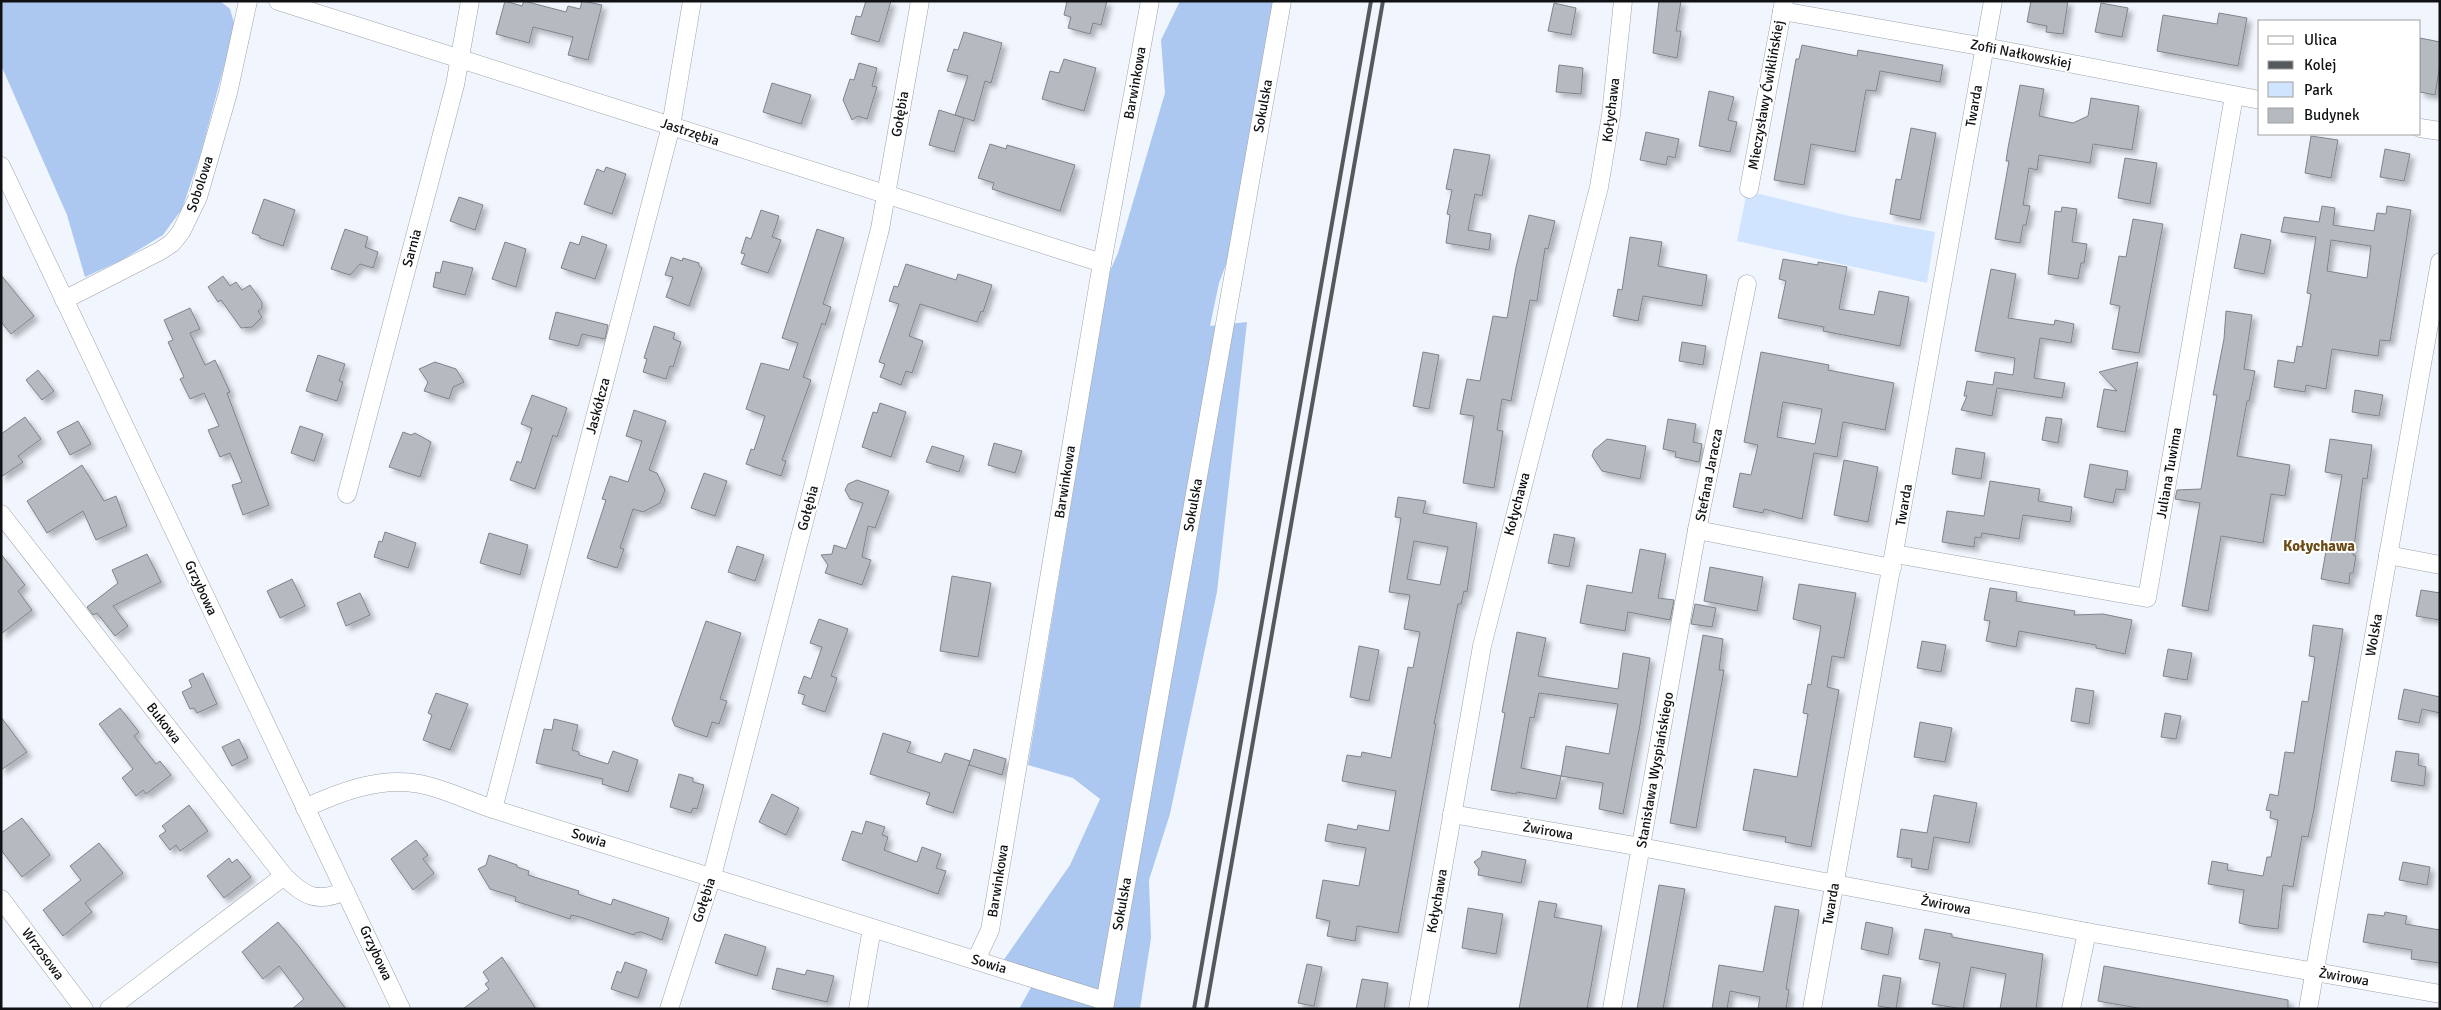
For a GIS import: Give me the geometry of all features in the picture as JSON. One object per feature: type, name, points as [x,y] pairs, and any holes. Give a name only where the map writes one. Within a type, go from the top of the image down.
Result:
[{"type":"street","name":"Sobolowa","points":[[64,300],[160,252],[172,243],[180,232],[198,197],[223,111],[248,1]]},
{"type":"street","name":"Jastrzębia","points":[[278,1],[460,61],[671,126],[1102,264]]},
{"type":"street","name":"Sarnia","points":[[347,494],[455,85],[470,1]]},
{"type":"street","name":"Jaskółcza","points":[[493,809],[671,126],[692,1]]},
{"type":"street","name":"Gołębia","points":[[669,1009],[712,876],[877,239],[920,1]]},
{"type":"street","name":"Barwinkowa","points":[[976,960],[990,930],[1102,264],[1150,1]]},
{"type":"street","name":"Sokulska","points":[[1105,1005],[1282,1]]},
{"type":"street","name":"Kołychawa","points":[[1418,1009],[1492,602],[1595,206],[1611,115],[1623,1]]},
{"type":"street","name":"Twarda","points":[[1812,1009],[1894,561],[1993,1]]},
{"type":"street","name":"Zofii Nałkowskiej","points":[[1783,6],[2258,100]]},
{"type":"street","name":"Mieczysławy Ćwiklińskiej","points":[[1749,189],[1783,6]]},
{"type":"street","name":"Juliana Tuwima","points":[[1894,561],[2147,598],[2234,96]]},
{"type":"street","points":[[2421,128],[2440,131]]},
{"type":"street","name":"Grzybowa","points":[[1,166],[401,1009]]},
{"type":"street","name":"Wolska","points":[[2308,1009],[2440,262]]},
{"type":"street","name":"Stefana Jaracza","points":[[1747,284],[1698,530],[1894,561]]},
{"type":"street","name":"Bukowa","points":[[1,514],[284,876],[296,888],[319,898],[332,897],[345,891]]},
{"type":"street","name":"Stanisława Wyspiańskiego","points":[[1612,1009],[1698,530]]},
{"type":"street","points":[[2388,555],[2440,564]]},
{"type":"street","name":"Sowia","points":[[304,808],[354,789],[382,782],[400,782],[437,789],[493,809],[976,960],[1105,1005]]},
{"type":"street","name":"Żwirowa","points":[[1452,814],[1641,847],[2086,932],[2440,994]]},
{"type":"street","points":[[109,1009],[284,876]]},
{"type":"street","name":"Wrzosowa","points":[[1,899],[84,1009]]},
{"type":"street","points":[[858,1009],[872,928]]},
{"type":"street","points":[[2071,1009],[2086,932]]},
{"type":"green space","points":[[1747,191],[1849,216],[1935,232],[1927,283],[1737,241]]},
{"type":"shaded area","points":[[1,1],[220,1],[230,9],[235,26],[200,156],[182,209],[163,235],[122,260],[85,277],[67,215],[1,65]]},
{"type":"shaded area","points":[[1180,1],[1276,1],[1234,243],[1219,283],[1210,326],[1247,322],[1217,592],[1170,814],[1149,880],[1151,938],[1140,1009],[1019,1009],[1039,973],[1003,961],[1070,865],[1100,799],[1073,778],[1028,765],[1109,273],[1118,253],[1165,93],[1161,40]]},
{"type":"building","points":[[505,1],[522,6],[524,1],[566,12],[568,6],[580,9],[582,1],[602,5],[588,60],[568,55],[573,37],[533,27],[529,43],[496,34]]},
{"type":"building","points":[[866,1],[891,1],[879,42],[851,34],[856,16],[861,17]]},
{"type":"building","points":[[1067,1],[1107,1],[1101,25],[1093,23],[1090,34],[1068,28],[1071,17],[1064,15]]},
{"type":"building","points":[[1659,1],[1681,1],[1676,31],[1681,31],[1677,58],[1653,53]]},
{"type":"building","points":[[2031,1],[2068,1],[2063,34],[2046,32],[2047,26],[2027,22]]},
{"type":"building","points":[[1554,3],[1576,8],[1571,35],[1548,31]]},
{"type":"building","points":[[2101,3],[2128,8],[2122,37],[2095,32]]},
{"type":"building","points":[[2219,13],[2247,18],[2238,66],[2157,51],[2163,15],[2217,24]]},
{"type":"building","points":[[964,32],[1002,43],[991,83],[985,81],[974,121],[955,115],[968,76],[947,71],[954,49],[958,50]]},
{"type":"building","points":[[2421,38],[2440,42],[2440,65],[2435,95],[2421,92]]},
{"type":"building","points":[[1802,45],[1857,56],[1858,50],[1943,65],[1940,82],[1880,71],[1876,91],[1866,90],[1855,152],[1811,144],[1804,185],[1774,180],[1796,59],[1799,59]]},
{"type":"building","points":[[1064,59],[1096,68],[1084,111],[1042,99],[1050,71],[1059,73]]},
{"type":"building","points":[[859,63],[877,68],[872,86],[877,87],[867,119],[858,116],[852,120],[843,100],[850,79],[854,80]]},
{"type":"building","points":[[1559,65],[1583,68],[1581,94],[1556,92]]},
{"type":"building","points":[[772,83],[811,95],[801,124],[763,112]]},
{"type":"building","points":[[2020,85],[2044,89],[2039,116],[2073,123],[2088,116],[2091,98],[2139,106],[2132,150],[2093,144],[2090,163],[2039,155],[2037,170],[2029,168],[2023,205],[2030,206],[2026,225],[2023,225],[2020,243],[1995,239],[2009,161],[2006,161],[2008,148]]},
{"type":"building","points":[[1709,91],[1734,97],[1728,120],[1737,122],[1730,152],[1699,146]]},
{"type":"building","points":[[939,110],[964,118],[954,152],[929,145]]},
{"type":"building","points":[[1911,128],[1936,133],[1920,220],[1890,214],[1896,179],[1901,180]]},
{"type":"building","points":[[1646,132],[1679,139],[1675,158],[1668,156],[1666,165],[1640,160]]},
{"type":"building","points":[[2311,136],[2338,140],[2331,178],[2305,173]]},
{"type":"building","points":[[990,144],[1006,149],[1007,145],[1075,165],[1060,211],[992,189],[994,183],[978,178]]},
{"type":"building","points":[[1454,149],[1490,155],[1482,196],[1475,194],[1468,230],[1491,234],[1489,250],[1446,243],[1450,215],[1447,214],[1452,190],[1446,189]]},
{"type":"building","points":[[2385,149],[2410,154],[2404,181],[2380,177]]},
{"type":"building","points":[[2125,158],[2157,163],[2150,204],[2118,198]]},
{"type":"building","points":[[606,167],[626,174],[612,214],[584,204],[597,169],[604,172]]},
{"type":"building","points":[[459,197],[483,205],[475,230],[450,221]]},
{"type":"building","points":[[264,199],[295,210],[283,246],[260,238],[260,236],[252,233]]},
{"type":"building","points":[[2322,206],[2335,208],[2333,225],[2374,231],[2377,213],[2386,214],[2387,206],[2411,210],[2390,341],[2380,340],[2378,356],[2332,349],[2326,389],[2306,385],[2305,392],[2274,387],[2278,360],[2294,363],[2297,346],[2302,347],[2311,294],[2307,293],[2316,237],[2281,232],[2284,217],[2319,222]],"holes":[[[2331,240],[2371,246],[2367,278],[2327,271]]]},
{"type":"building","points":[[2062,207],[2077,209],[2072,242],[2087,244],[2084,263],[2081,263],[2078,279],[2048,274],[2055,211],[2061,212]]},
{"type":"building","points":[[761,210],[779,216],[772,237],[781,240],[768,273],[741,264],[745,254],[741,253],[746,237],[751,239]]},
{"type":"building","points":[[1529,215],[1555,221],[1548,249],[1545,248],[1537,301],[1530,300],[1511,401],[1502,399],[1497,430],[1503,431],[1494,488],[1463,483],[1474,416],[1460,414],[1467,379],[1480,381],[1493,316],[1507,318],[1516,267]]},
{"type":"building","points":[[2133,219],[2163,224],[2139,353],[2112,349],[2120,306],[2110,304],[2119,256],[2126,257]]},
{"type":"building","points":[[345,229],[368,237],[365,247],[378,252],[373,268],[360,264],[350,275],[331,269]]},
{"type":"building","points":[[817,229],[844,238],[823,304],[831,307],[825,325],[822,323],[803,377],[811,380],[782,460],[786,461],[781,476],[746,464],[751,449],[754,450],[765,416],[746,409],[761,363],[789,370],[798,343],[782,338]]},
{"type":"building","points":[[2241,234],[2271,240],[2264,274],[2234,268]]},
{"type":"building","points":[[582,236],[607,245],[595,279],[561,268],[570,242],[579,245]]},
{"type":"building","points":[[1630,237],[1662,242],[1658,266],[1707,275],[1702,306],[1643,296],[1638,321],[1613,316],[1618,289],[1622,290]]},
{"type":"building","points":[[505,242],[526,249],[516,287],[492,279]]},
{"type":"building","points":[[671,257],[682,261],[683,258],[699,263],[699,266],[702,268],[689,306],[666,297],[673,277],[665,275]]},
{"type":"building","points":[[1783,259],[1818,265],[1818,262],[1847,267],[1839,309],[1874,315],[1879,291],[1909,297],[1900,346],[1823,331],[1824,327],[1778,318],[1786,281],[1779,279]]},
{"type":"building","points":[[443,261],[473,268],[465,295],[433,287],[436,272],[440,273]]},
{"type":"building","points":[[906,264],[956,280],[958,274],[992,285],[983,312],[981,311],[977,322],[920,304],[909,336],[923,341],[912,373],[906,371],[901,385],[880,377],[885,364],[879,362],[899,304],[889,301],[894,286],[898,287]]},
{"type":"building","points":[[1991,269],[2016,274],[2008,318],[2054,325],[2055,320],[2074,324],[2071,343],[2040,338],[2034,378],[2065,383],[2062,398],[1997,388],[1992,416],[1961,410],[1967,396],[1964,396],[1967,381],[1993,385],[1995,372],[2013,375],[2015,358],[1975,351]]},
{"type":"building","points":[[1,275],[34,316],[11,334],[1,322]]},
{"type":"building","points":[[223,276],[230,286],[236,282],[242,290],[250,285],[262,302],[262,308],[258,311],[262,317],[252,327],[241,328],[221,300],[218,302],[208,287]]},
{"type":"building","points":[[190,308],[200,329],[190,333],[205,365],[215,360],[230,392],[227,393],[269,505],[243,515],[232,485],[242,482],[230,453],[220,457],[208,430],[219,426],[204,393],[190,399],[180,379],[184,377],[168,342],[173,340],[164,320]]},
{"type":"building","points":[[2226,311],[2252,315],[2244,369],[2255,371],[2249,401],[2247,401],[2237,456],[2290,465],[2285,496],[2271,494],[2263,543],[2221,536],[2208,611],[2182,606],[2200,503],[2175,499],[2177,490],[2201,489],[2217,395],[2213,395],[2224,339]]},
{"type":"building","points":[[556,312],[608,325],[605,339],[582,334],[578,346],[549,339]]},
{"type":"building","points":[[654,326],[675,333],[673,339],[681,342],[673,367],[670,366],[666,379],[643,372],[647,359],[644,358]]},
{"type":"building","points":[[1682,342],[1706,346],[1703,365],[1679,361]]},
{"type":"building","points":[[1423,352],[1439,355],[1429,409],[1413,406]]},
{"type":"building","points":[[1761,352],[1829,365],[1828,370],[1894,383],[1885,430],[1843,422],[1837,457],[1814,453],[1802,519],[1764,509],[1763,513],[1733,507],[1740,473],[1751,475],[1758,445],[1744,442]],"holes":[[[1783,402],[1822,409],[1815,444],[1777,437]]]},
{"type":"building","points":[[318,355],[345,364],[339,381],[343,382],[337,401],[306,391]]},
{"type":"building","points":[[435,362],[456,369],[464,382],[453,387],[449,399],[424,391],[428,382],[419,369]]},
{"type":"building","points":[[2138,362],[2125,432],[2097,427],[2104,389],[2117,391],[2099,372]]},
{"type":"building","points":[[38,370],[54,391],[42,400],[26,380]]},
{"type":"building","points":[[2355,390],[2383,395],[2379,416],[2352,412]]},
{"type":"building","points":[[532,395],[567,408],[557,437],[553,435],[535,489],[510,480],[517,461],[521,463],[532,428],[521,424]]},
{"type":"building","points":[[880,403],[906,412],[891,457],[862,447],[873,412],[877,413]]},
{"type":"building","points":[[634,410],[666,421],[649,470],[657,473],[665,490],[660,503],[643,512],[633,509],[620,548],[624,549],[617,568],[587,558],[606,500],[602,499],[610,476],[628,482],[642,441],[626,436]]},
{"type":"building","points":[[25,417],[41,439],[18,456],[23,462],[1,477],[1,434]]},
{"type":"building","points":[[2046,417],[2062,419],[2058,443],[2042,440]]},
{"type":"building","points":[[1668,419],[1696,424],[1693,442],[1702,444],[1699,462],[1675,457],[1676,452],[1663,449]]},
{"type":"building","points":[[78,421],[91,444],[70,455],[57,432]]},
{"type":"building","points":[[300,426],[323,434],[314,461],[291,453]]},
{"type":"building","points":[[403,432],[411,435],[415,433],[431,442],[420,477],[389,467]]},
{"type":"building","points":[[1607,439],[1646,446],[1640,479],[1602,471],[1592,456],[1594,450]]},
{"type":"building","points":[[2330,439],[2372,445],[2367,479],[2363,478],[2353,555],[2356,556],[2353,573],[2350,573],[2349,584],[2321,579],[2326,551],[2329,551],[2342,475],[2325,472]]},
{"type":"building","points":[[994,443],[1022,451],[1015,473],[988,465]]},
{"type":"building","points":[[932,446],[964,456],[959,472],[926,462]]},
{"type":"building","points":[[1956,448],[1985,453],[1981,479],[1952,474]]},
{"type":"building","points":[[1844,460],[1878,467],[1868,522],[1834,515]]},
{"type":"building","points":[[2090,464],[2128,471],[2125,490],[2116,489],[2113,503],[2084,497]]},
{"type":"building","points":[[82,465],[104,501],[116,496],[127,526],[96,540],[83,511],[47,533],[27,501]]},
{"type":"building","points":[[704,473],[727,481],[715,516],[691,508]]},
{"type":"building","points":[[857,480],[889,491],[875,528],[868,526],[862,557],[871,560],[862,585],[825,573],[828,565],[821,555],[832,554],[834,545],[846,549],[863,503],[850,499],[845,490],[848,484]]},
{"type":"building","points":[[1990,481],[2040,489],[2038,501],[2072,507],[2070,522],[2023,515],[2019,539],[1982,533],[1981,538],[1975,537],[1974,547],[1942,542],[1947,511],[1984,516]]},
{"type":"building","points":[[1398,497],[1426,501],[1423,513],[1477,523],[1467,592],[1464,591],[1461,604],[1458,604],[1434,724],[1436,724],[1398,933],[1357,926],[1355,941],[1327,936],[1330,921],[1316,918],[1323,880],[1359,886],[1366,848],[1325,841],[1328,824],[1357,830],[1358,825],[1389,831],[1396,791],[1342,781],[1347,755],[1361,757],[1362,752],[1391,758],[1408,667],[1413,668],[1420,632],[1404,629],[1410,595],[1389,592],[1401,518],[1395,517]],"holes":[[[1414,541],[1448,547],[1440,585],[1407,579]]]},
{"type":"building","points":[[385,532],[416,543],[408,568],[374,557],[379,541],[382,542]]},
{"type":"building","points":[[489,533],[528,545],[520,575],[480,563]]},
{"type":"building","points":[[1554,534],[1575,538],[1569,567],[1548,563]]},
{"type":"building","points":[[737,546],[764,555],[755,581],[728,572]]},
{"type":"building","points":[[1640,549],[1666,554],[1658,598],[1674,600],[1670,620],[1628,612],[1625,631],[1580,623],[1587,585],[1632,593]]},
{"type":"building","points":[[1,554],[25,585],[18,591],[32,610],[1,634]]},
{"type":"building","points":[[147,554],[161,582],[113,606],[128,626],[115,636],[97,613],[93,615],[87,607],[118,583],[112,570]]},
{"type":"building","points":[[1710,567],[1763,577],[1757,611],[1704,601]]},
{"type":"building","points":[[952,576],[991,583],[978,657],[940,651]]},
{"type":"building","points":[[292,579],[305,606],[280,618],[267,591]]},
{"type":"building","points":[[1799,584],[1856,593],[1844,658],[1832,656],[1827,687],[1839,690],[1811,847],[1785,842],[1786,837],[1743,830],[1754,769],[1797,777],[1808,714],[1803,713],[1808,684],[1811,685],[1821,626],[1793,619]]},
{"type":"building","points":[[1990,588],[2017,592],[2016,601],[2075,611],[2074,615],[2103,614],[2132,620],[2125,654],[2096,648],[2096,645],[2019,631],[2016,647],[1986,641],[1990,621],[1984,620]]},
{"type":"building","points":[[2421,590],[2440,593],[2440,620],[2416,616]]},
{"type":"building","points":[[360,593],[370,615],[346,626],[337,603]]},
{"type":"building","points":[[1695,604],[1716,608],[1712,627],[1691,624]]},
{"type":"building","points":[[819,619],[848,629],[831,676],[837,678],[825,712],[802,704],[805,695],[798,693],[804,676],[811,679],[822,647],[810,643]]},
{"type":"building","points":[[706,621],[741,633],[720,699],[727,701],[719,724],[712,722],[707,737],[675,726],[672,719]]},
{"type":"building","points":[[2313,625],[2343,629],[2314,809],[2308,837],[2302,836],[2293,887],[2283,885],[2278,929],[2251,926],[2239,923],[2244,890],[2208,884],[2212,861],[2228,864],[2227,870],[2263,876],[2267,857],[2271,857],[2278,820],[2270,818],[2271,811],[2266,810],[2270,794],[2278,796],[2285,752],[2294,753],[2302,701],[2308,702],[2315,657],[2309,656]]},
{"type":"building","points":[[1517,632],[1546,638],[1538,676],[1618,689],[1623,653],[1650,658],[1640,725],[1623,814],[1599,809],[1603,783],[1561,776],[1556,799],[1517,792],[1516,794],[1491,790],[1505,713],[1502,712]],"holes":[[[1539,693],[1618,704],[1609,754],[1566,746],[1561,776],[1521,768],[1530,717],[1534,718]]]},
{"type":"building","points":[[1703,635],[1723,639],[1719,670],[1724,670],[1696,828],[1670,823]]},
{"type":"building","points":[[1922,641],[1946,645],[1941,672],[1917,668]]},
{"type":"building","points":[[1359,646],[1379,650],[1369,701],[1350,697]]},
{"type":"building","points":[[2168,649],[2192,653],[2187,680],[2163,676]]},
{"type":"building","points":[[203,673],[217,704],[197,713],[194,708],[190,709],[182,692],[192,687],[189,680]]},
{"type":"building","points":[[2076,688],[2094,691],[2089,724],[2071,721]]},
{"type":"building","points":[[2404,689],[2440,697],[2440,713],[2422,709],[2419,723],[2398,719]]},
{"type":"building","points":[[436,693],[468,704],[450,750],[423,740],[432,715],[428,713]]},
{"type":"building","points":[[120,708],[139,732],[134,736],[156,764],[160,761],[171,775],[146,794],[143,790],[136,796],[122,778],[133,769],[99,724]]},
{"type":"building","points":[[2165,713],[2181,716],[2176,739],[2161,737]]},
{"type":"building","points":[[1,717],[27,752],[1,770]]},
{"type":"building","points":[[554,719],[578,725],[572,750],[579,752],[579,755],[608,764],[613,751],[638,760],[628,792],[602,784],[603,779],[536,763],[544,729],[552,730]]},
{"type":"building","points":[[1920,722],[1952,728],[1945,762],[1914,757]]},
{"type":"building","points":[[883,733],[911,742],[907,752],[941,763],[945,753],[970,761],[953,813],[926,804],[930,793],[870,774]]},
{"type":"building","points":[[239,739],[248,758],[232,766],[222,747]]},
{"type":"building","points":[[974,749],[1006,759],[1002,775],[969,765]]},
{"type":"building","points":[[2396,751],[2419,754],[2418,765],[2426,767],[2424,786],[2391,781]]},
{"type":"building","points":[[679,774],[693,778],[693,782],[704,785],[697,809],[693,808],[691,813],[670,807]]},
{"type":"building","points":[[772,794],[799,808],[786,835],[759,822]]},
{"type":"building","points":[[1934,795],[1977,803],[1969,843],[1934,837],[1928,870],[1911,867],[1912,859],[1897,857],[1901,829],[1927,833]]},
{"type":"building","points":[[189,805],[208,831],[180,851],[176,845],[170,850],[159,836],[166,831],[162,826]]},
{"type":"building","points":[[22,818],[50,855],[22,877],[1,850],[1,833]]},
{"type":"building","points":[[866,821],[885,827],[882,835],[888,837],[884,850],[917,862],[922,847],[941,854],[936,868],[946,871],[938,894],[842,860],[852,831],[862,834]]},
{"type":"building","points":[[416,840],[428,855],[423,859],[434,873],[413,890],[391,859]]},
{"type":"building","points":[[99,843],[123,873],[85,903],[92,912],[63,936],[43,910],[81,880],[70,866]]},
{"type":"building","points":[[1482,851],[1526,860],[1521,883],[1478,875],[1479,869],[1474,862],[1481,857]]},
{"type":"building","points":[[489,855],[529,871],[528,875],[579,891],[578,894],[611,905],[613,899],[669,918],[662,940],[641,932],[634,935],[580,917],[571,915],[570,919],[515,901],[516,897],[490,889],[478,869],[486,865]]},
{"type":"building","points":[[229,858],[232,863],[237,859],[251,877],[224,898],[207,876]]},
{"type":"building","points":[[2403,862],[2430,867],[2427,885],[2399,880]]},
{"type":"building","points":[[1659,885],[1685,889],[1663,1009],[1637,1009]]},
{"type":"building","points":[[1539,901],[1557,904],[1554,917],[1602,926],[1587,1009],[1519,1009]]},
{"type":"building","points":[[1775,906],[1799,910],[1786,989],[1789,990],[1786,1009],[1758,1009],[1760,997],[1730,991],[1727,1009],[1712,1009],[1719,965],[1763,972]]},
{"type":"building","points":[[1468,908],[1503,914],[1496,954],[1462,948]]},
{"type":"building","points":[[2385,912],[2407,916],[2405,924],[2440,930],[2440,963],[2411,959],[2412,950],[2363,942],[2368,914],[2384,916]]},
{"type":"building","points":[[278,922],[346,1009],[292,1009],[304,999],[279,966],[263,979],[242,952]]},
{"type":"building","points":[[1866,922],[1893,928],[1888,955],[1861,949]]},
{"type":"building","points":[[1925,929],[1952,934],[1952,937],[2043,954],[2036,1009],[2000,1009],[2006,974],[1971,967],[1963,1009],[1932,1004],[1940,963],[1919,959]]},
{"type":"building","points":[[725,934],[766,947],[757,976],[715,963]]},
{"type":"building","points":[[502,957],[536,1009],[463,1009],[489,989],[485,984],[489,981],[483,972]]},
{"type":"building","points":[[625,962],[647,970],[638,998],[611,989],[617,971],[621,973]]},
{"type":"building","points":[[1307,964],[1322,967],[1314,1006],[1298,1003]]},
{"type":"building","points":[[2104,966],[2288,1000],[2288,1009],[2143,1009],[2098,1001]]},
{"type":"building","points":[[777,968],[805,975],[807,970],[834,976],[827,1002],[772,989]]},
{"type":"building","points":[[1883,975],[1901,978],[1896,1009],[1878,1006]]},
{"type":"building","points":[[1362,979],[1388,983],[1384,1009],[1356,1009]]},
{"type":"railway","points":[[1194,1009],[1371,1]]},
{"type":"railway","points":[[1206,1009],[1383,1]]},
{"type":"district","name":"Kołychawa","points":[[2319,546]]}]
